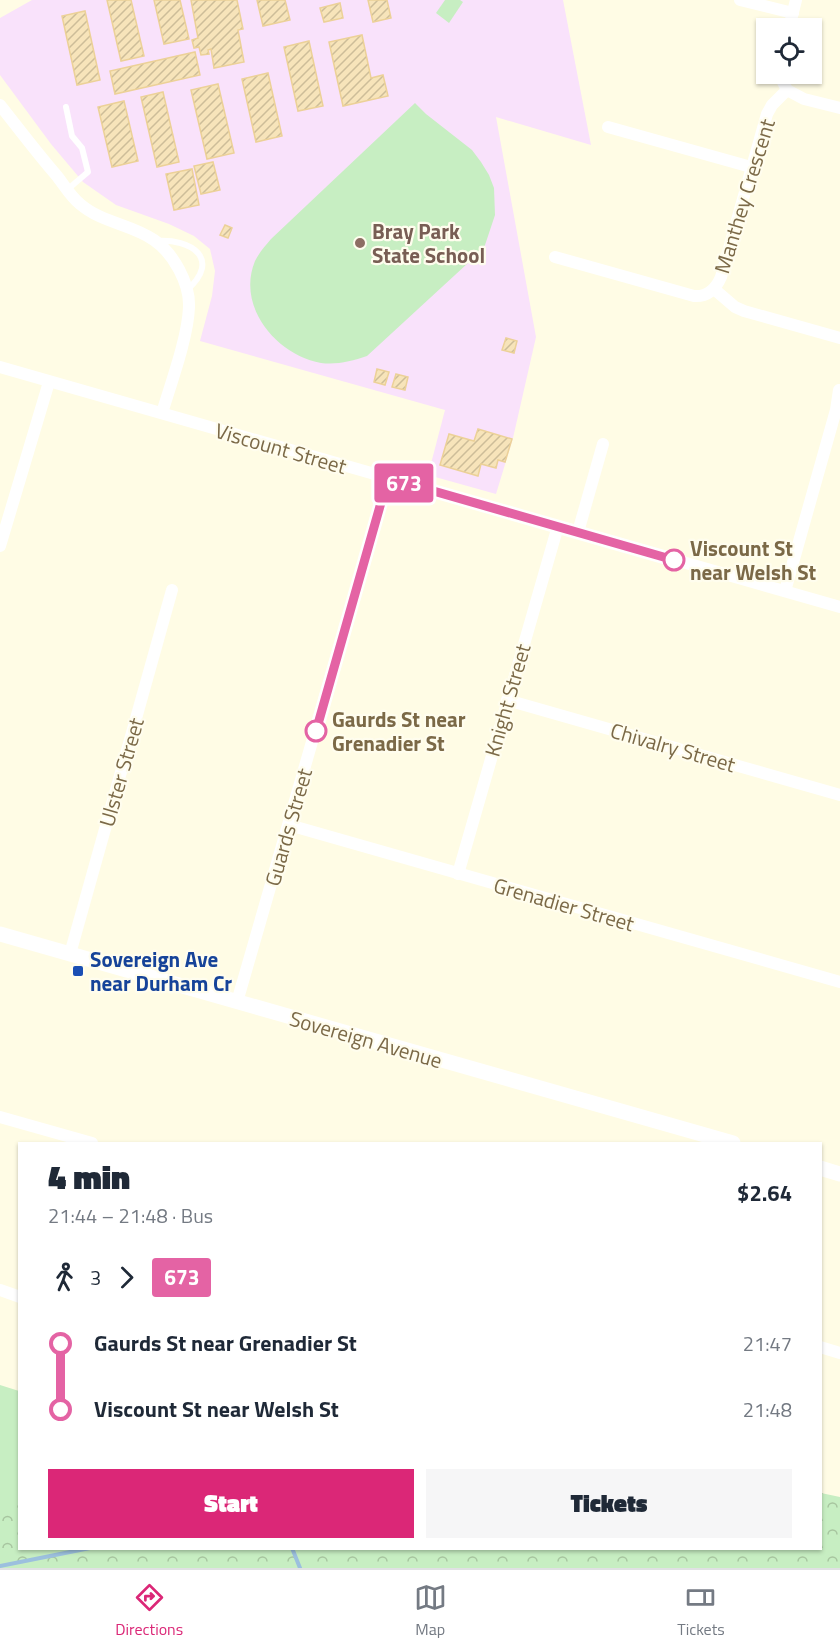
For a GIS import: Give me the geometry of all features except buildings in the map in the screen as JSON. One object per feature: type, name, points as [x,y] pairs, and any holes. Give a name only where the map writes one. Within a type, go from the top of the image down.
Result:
[{"type":"street","points":[[740,0],[793,13]]},
{"type":"street","points":[[792,18],[796,0]]},
{"type":"street","points":[[784,84],[787,90],[804,99],[840,108]]},
{"type":"street","name":"Manthey Crescent","points":[[714,289],[721,277],[767,114],[772,105],[787,90]]},
{"type":"street","points":[[0,105],[79,203],[98,217],[139,232],[155,241],[179,270],[187,290],[189,306],[187,323],[162,413]]},
{"type":"street","points":[[608,127],[751,167]]},
{"type":"street","points":[[555,257],[694,296],[702,296],[714,289],[727,301],[744,311],[840,338]]},
{"type":"street","name":"Viscount Street","points":[[0,367],[840,607]]},
{"type":"street","points":[[0,545],[49,382]]},
{"type":"street","points":[[785,591],[836,410],[839,390]]},
{"type":"street","points":[[578,532],[603,444]]},
{"type":"street","name":"Guards Street","points":[[237,1002],[388,478]]},
{"type":"street","name":"Knight Street","points":[[458,874],[558,526]]},
{"type":"street","name":"Ulster Street","points":[[70,954],[172,590]]},
{"type":"street","name":"Chivalry Street","points":[[507,700],[840,795]]},
{"type":"street","name":"Grenadier Street","points":[[289,825],[840,982]]},
{"type":"street","name":"Sovereign Avenue","points":[[0,934],[729,1142]]},
{"type":"street","points":[[0,1117],[88,1142]]},
{"type":"street","points":[[822,1168],[840,1173]]},
{"type":"street","points":[[0,1290],[18,1296]]},
{"type":"street","points":[[822,1348],[840,1353]]},
{"type":"lane","points":[[66,107],[72,136],[82,148],[88,172],[68,189]]},
{"type":"lane","points":[[155,241],[170,239],[193,248],[201,255],[200,279],[187,290]]},
{"type":"shaded area","name":"Bray Park State School","points":[[32,0],[563,0],[591,145],[496,117],[536,337],[513,438],[496,494],[428,475],[445,410],[200,341],[212,296],[215,271],[210,249],[194,236],[169,224],[116,205],[83,182],[51,144],[0,75],[0,18]]},
{"type":"green space","points":[[445,0],[463,2],[449,23],[436,13]]},
{"type":"green space","points":[[415,103],[472,150],[489,175],[494,188],[495,215],[485,245],[367,356],[333,363],[321,363],[305,358],[289,350],[276,339],[264,326],[256,311],[251,295],[251,278],[255,261],[271,239]]},
{"type":"green space","points":[[0,1385],[18,1391],[18,1550],[0,1568]]},
{"type":"green space","points":[[822,1493],[840,1497],[840,1568],[0,1568],[0,1506],[18,1497],[18,1550],[822,1550]]},
{"type":"waterway","points":[[0,1566],[80,1550]]},
{"type":"waterway","points":[[293,1550],[300,1568]]},
{"type":"bus line","name":"673","points":[[316,731],[388,478],[674,560]]},
{"type":"place","name":"Bray Park State School","points":[[360,243]]},
{"type":"place","name":"Viscount St near Welsh St","points":[[674,560]]},
{"type":"place","name":"Gaurds St near Grenadier St","points":[[316,731]]},
{"type":"place","name":"Sovereign Ave near Durham Cr","points":[[78,971]]}]
